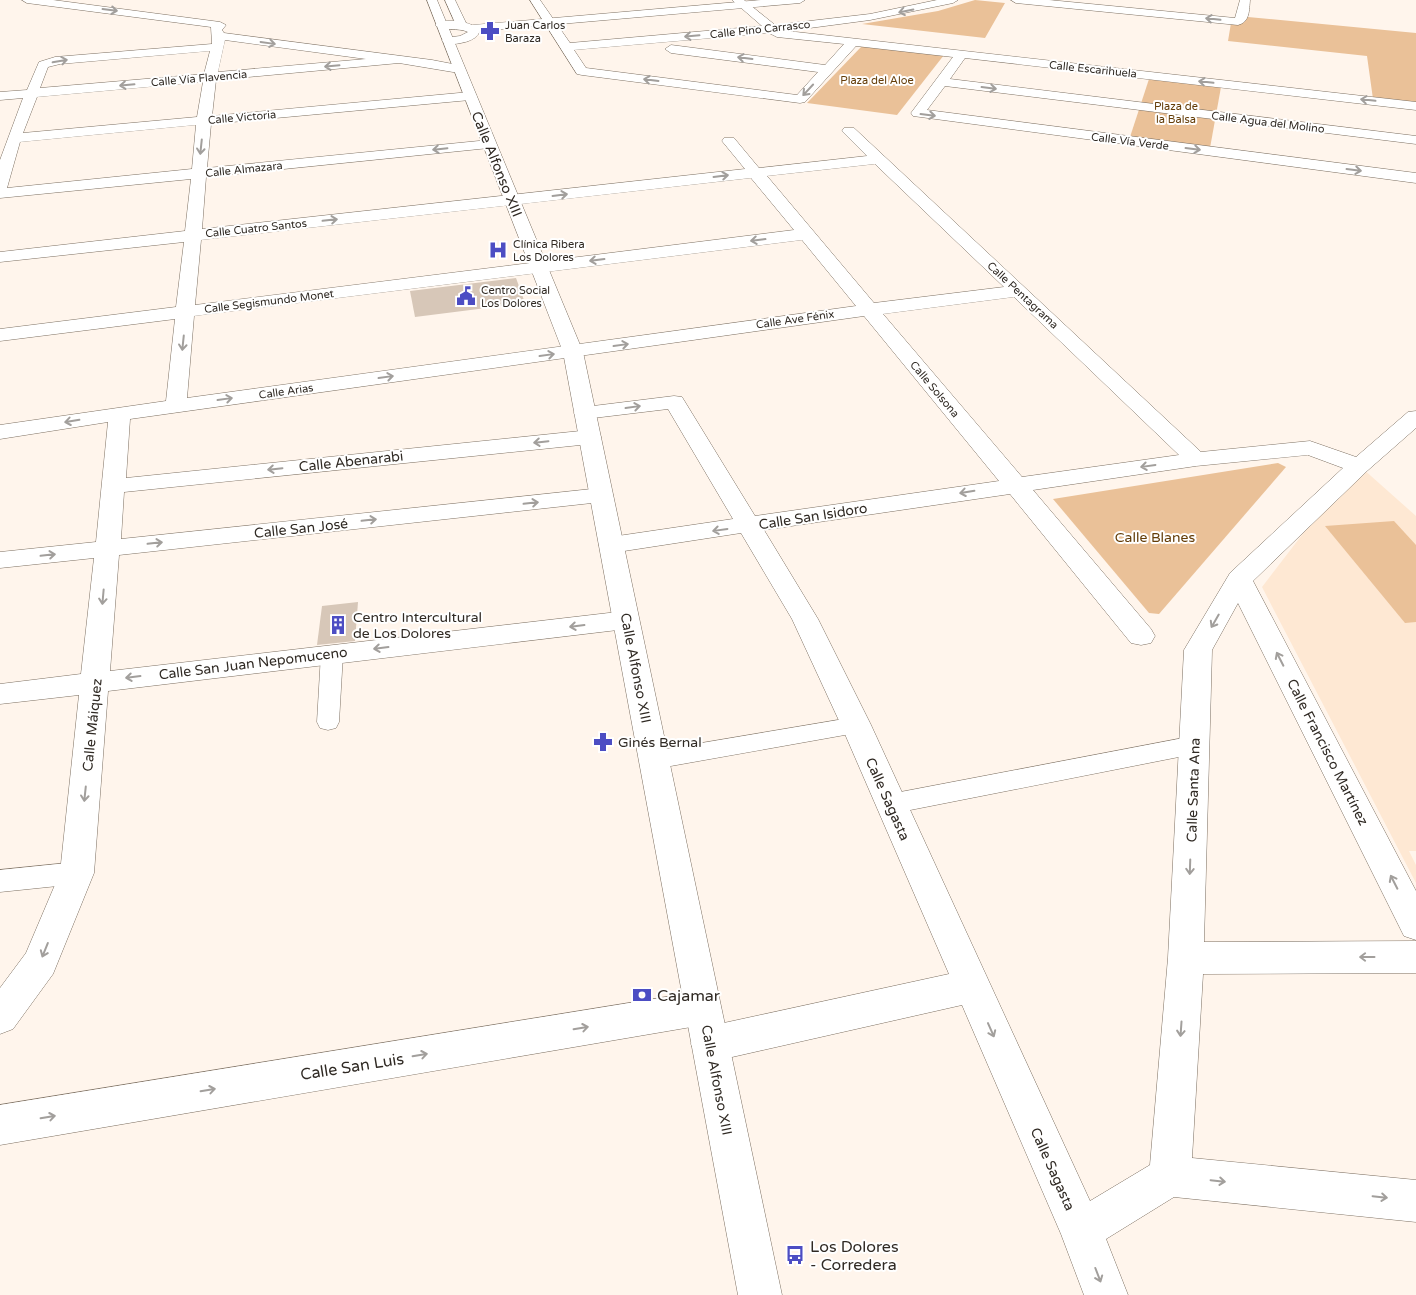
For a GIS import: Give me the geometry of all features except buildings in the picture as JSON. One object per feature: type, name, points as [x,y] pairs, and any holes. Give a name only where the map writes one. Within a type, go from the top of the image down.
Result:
[{"type":"street","points":[[27,0],[220,25],[216,29],[219,42],[210,77],[204,120],[176,406]]},
{"type":"street","name":"Calle Alfonso XIII","points":[[432,0],[456,64],[573,352],[760,1295]]},
{"type":"street","points":[[448,41],[467,37],[474,32],[467,27],[450,0]]},
{"type":"street","points":[[535,0],[582,70],[800,99],[853,42]]},
{"type":"street","points":[[740,3],[761,0]]},
{"type":"street","points":[[441,24],[467,27],[740,3],[800,0]]},
{"type":"street","name":"Calle Pino Carrasco","points":[[566,47],[771,29],[870,17],[953,0]]},
{"type":"street","points":[[1016,0],[1238,22],[1242,18],[1246,0]]},
{"type":"street","points":[[740,3],[771,29]]},
{"type":"street","points":[[206,23],[214,19],[214,10]]},
{"type":"street","name":"Calle Escarihuela","points":[[771,29],[776,33],[1416,106]]},
{"type":"street","points":[[0,186],[14,138],[43,65],[59,60],[219,42],[432,64],[456,64]]},
{"type":"street","points":[[616,42],[828,68]]},
{"type":"street","name":"Calle Vía Verde","points":[[962,54],[918,114],[1416,178]]},
{"type":"street","name":"Calle Vía Flavencia","points":[[0,96],[398,60]]},
{"type":"street","points":[[432,64],[444,99]]},
{"type":"street","name":"Calle Agua del Molino","points":[[941,82],[1416,140]]},
{"type":"street","name":"Calle Victoria","points":[[14,138],[470,96]]},
{"type":"street","name":"Calle Pentagrama","points":[[849,131],[1196,459]]},
{"type":"street","name":"Calle Solsona","points":[[729,141],[1141,636]]},
{"type":"street","name":"Calle Almazara","points":[[0,193],[489,144]]},
{"type":"street","name":"Calle Cuatro Santos","points":[[0,257],[879,159]]},
{"type":"street","name":"Calle Segismundo Monet","points":[[0,335],[807,234]]},
{"type":"street","name":"Calle Ave Fénix","points":[[573,352],[868,308],[1018,291]]},
{"type":"street","name":"Calle Arias","points":[[0,432],[120,413],[573,352]]},
{"type":"street","name":"Calle Sagasta","points":[[587,425],[674,402],[750,525],[805,619],[856,725],[1081,1230],[1106,1295]]},
{"type":"street","name":"Calle Máiquez","points":[[0,1017],[40,963],[77,873],[120,413]]},
{"type":"street","name":"Calle Santa Ana","points":[[1170,1176],[1186,958],[1198,650],[1240,579],[1359,466],[1416,417]]},
{"type":"street","name":"Calle Abenarabi","points":[[113,486],[587,425]]},
{"type":"street","points":[[1015,484],[1196,459],[1310,448],[1359,466]]},
{"type":"street","name":"Calle San Isidoro","points":[[611,545],[1015,484]]},
{"type":"street","name":"Calle San José","points":[[0,560],[601,496]]},
{"type":"street","name":"Calle Francisco Martínez","points":[[1240,579],[1416,925]]},
{"type":"street","name":"Calle San Juan Nepomuceno","points":[[0,694],[96,681],[626,620]]},
{"type":"street","points":[[328,722],[332,654]]},
{"type":"street","points":[[654,760],[856,725]]},
{"type":"street","points":[[890,804],[1194,745]]},
{"type":"street","points":[[0,881],[77,873]]},
{"type":"street","points":[[1186,958],[1416,957]]},
{"type":"street","name":"Calle San Luis","points":[[0,1125],[706,1026],[971,986]]},
{"type":"street","points":[[1081,1230],[1170,1176],[1416,1201]]},
{"type":"shaded area","points":[[1362,468],[1416,516],[1416,851],[1409,851],[1416,865],[1416,883],[1262,587],[1335,492]]},
{"type":"green space","points":[[975,0],[1005,3],[985,38],[862,24],[938,11]]},
{"type":"green space","points":[[1248,17],[1416,33],[1416,104],[1373,99],[1367,56],[1228,41],[1231,23],[1245,21]]},
{"type":"green space","name":"Plaza del Aloe","points":[[862,46],[944,55],[897,115],[807,103]]},
{"type":"green space","name":"Plaza de la Balsa","points":[[1149,79],[1221,87],[1210,148],[1130,137]]},
{"type":"green space","name":"Calle Blanes","points":[[1278,463],[1286,467],[1159,614],[1149,613],[1053,499]]},
{"type":"green space","points":[[1394,521],[1416,545],[1416,622],[1405,623],[1325,526]]},
{"type":"place","name":"Juan Carlos Baraza","points":[[490,31]]},
{"type":"place","name":"Clínica Ribera Los Dolores","points":[[498,250]]},
{"type":"place","name":"Centro Social Los Dolores","points":[[466,296]]},
{"type":"place","name":"Centro Intercultural de Los Dolores","points":[[338,625]]},
{"type":"place","name":"Ginés Bernal","points":[[603,742]]},
{"type":"place","name":"Cajamar","points":[[642,995]]},
{"type":"place","name":"Los Dolores - Corredera","points":[[795,1255]]}]
